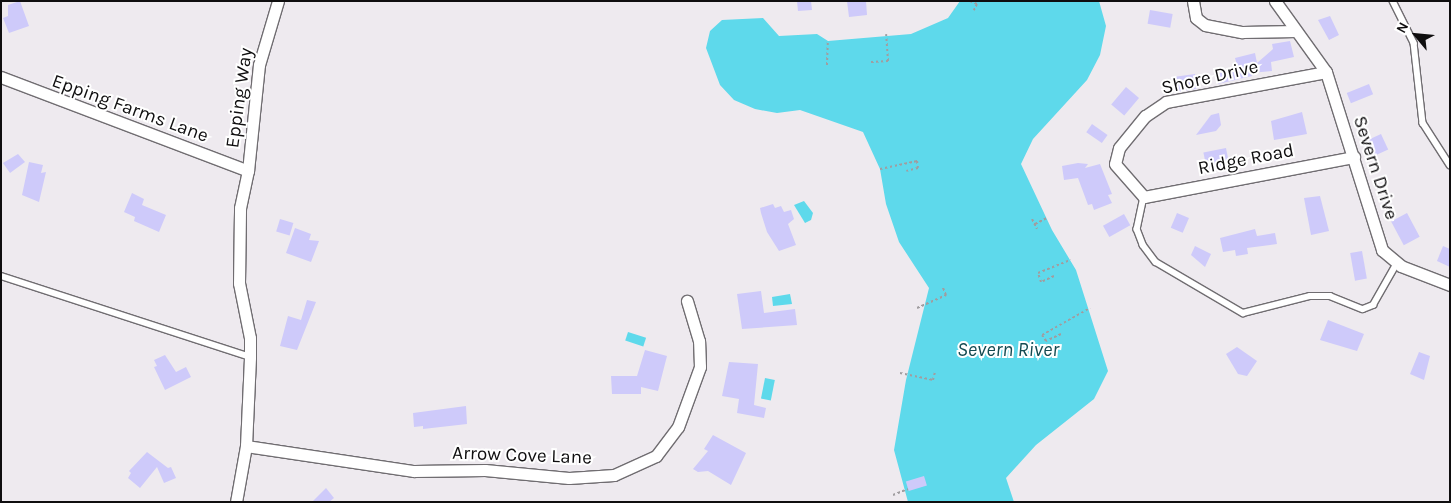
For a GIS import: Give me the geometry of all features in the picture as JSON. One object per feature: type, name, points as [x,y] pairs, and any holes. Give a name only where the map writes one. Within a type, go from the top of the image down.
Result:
[{"type":"street","name":"Epping Way","points":[[236,502],[246,446],[250,357],[250,338],[239,284],[240,208],[248,171],[259,66],[278,1]]},
{"type":"street","points":[[1193,1],[1196,18],[1205,25],[1242,32],[1296,31]]},
{"type":"street","name":"Severn Drive","points":[[1275,1],[1326,72],[1382,250],[1397,263],[1450,285]]},
{"type":"street","name":"Shore Drive","points":[[1144,197],[1115,164],[1120,148],[1145,116],[1166,102],[1326,72]]},
{"type":"street","name":"Epping Farms Lane","points":[[1,77],[248,171]]},
{"type":"street","name":"Ridge Road","points":[[1144,197],[1354,158]]},
{"type":"street","name":"Arrow Cove Lane","points":[[246,446],[414,471],[485,470],[569,478],[614,475],[656,456],[678,427],[700,367],[699,341],[687,301]]},
{"type":"lane","points":[[1393,1],[1414,43],[1423,124],[1450,165]]},
{"type":"lane","points":[[1144,197],[1137,229],[1143,245],[1156,262],[1243,313],[1310,296],[1330,296],[1363,309],[1373,305],[1397,263]]},
{"type":"lane","points":[[1,276],[250,357]]},
{"type":"path","points":[[970,1],[977,4],[974,10]]},
{"type":"path","points":[[871,62],[888,61],[886,34]]},
{"type":"path","points":[[827,65],[828,41]]},
{"type":"path","points":[[880,169],[917,161],[918,168],[906,171]]},
{"type":"path","points":[[1035,224],[1046,218]]},
{"type":"path","points":[[1032,219],[1037,229]]},
{"type":"path","points":[[1054,276],[1041,282],[1038,273],[1070,260]]},
{"type":"path","points":[[917,308],[946,295],[943,288]]},
{"type":"path","points":[[1061,334],[1046,342],[1042,335],[1090,308]]},
{"type":"path","points":[[900,373],[933,380],[935,372]]},
{"type":"path","points":[[893,495],[908,489]]},
{"type":"water","name":"Severn River","points":[[960,1],[1099,1],[1106,26],[1100,55],[1087,80],[1033,139],[1021,164],[1052,230],[1076,270],[1108,371],[1094,399],[1036,445],[1006,478],[1014,502],[908,502],[894,450],[906,380],[929,288],[899,242],[886,204],[880,169],[863,132],[800,110],[777,113],[755,109],[734,100],[720,85],[706,48],[710,31],[722,20],[763,18],[779,36],[817,34],[828,41],[911,34],[948,18]]},
{"type":"water","points":[[804,201],[813,213],[811,220],[805,223],[794,205]]},
{"type":"water","points":[[790,294],[792,304],[773,306],[772,297]]},
{"type":"water","points":[[628,332],[646,338],[643,346],[625,341]]},
{"type":"water","points":[[765,378],[775,380],[771,401],[761,399]]},
{"type":"building","points":[[20,1],[29,26],[9,33],[3,18],[8,16],[8,5]]},
{"type":"building","points":[[797,1],[811,1],[812,10],[798,11]]},
{"type":"building","points":[[847,1],[866,1],[867,15],[849,17]]},
{"type":"building","points":[[1150,10],[1173,14],[1170,28],[1148,24]]},
{"type":"building","points":[[1330,16],[1339,35],[1329,40],[1318,20]]},
{"type":"building","points":[[1290,41],[1294,57],[1271,62],[1272,71],[1251,73],[1252,76],[1218,84],[1216,74],[1238,69],[1235,58],[1255,53],[1257,63],[1273,49],[1272,44]]},
{"type":"building","points":[[1195,74],[1197,89],[1177,92],[1175,77]]},
{"type":"building","points":[[1369,84],[1373,94],[1351,103],[1347,93]]},
{"type":"building","points":[[1126,87],[1139,98],[1124,116],[1111,105]]},
{"type":"building","points":[[1302,112],[1307,134],[1274,140],[1271,121]]},
{"type":"building","points":[[1219,113],[1221,125],[1216,131],[1196,135],[1211,115]]},
{"type":"building","points":[[1092,124],[1108,135],[1102,143],[1086,132]]},
{"type":"building","points":[[1381,134],[1388,149],[1372,157],[1365,142]]},
{"type":"building","points":[[1226,148],[1229,164],[1206,168],[1203,152]]},
{"type":"building","points":[[18,154],[25,162],[10,173],[3,163]]},
{"type":"building","points":[[29,162],[43,165],[41,173],[46,172],[39,202],[22,195]]},
{"type":"building","points":[[1078,163],[1088,164],[1085,168],[1100,164],[1112,194],[1108,195],[1112,203],[1094,210],[1092,204],[1088,205],[1078,178],[1064,180],[1062,166]]},
{"type":"building","points":[[132,193],[144,199],[142,205],[166,215],[159,232],[134,221],[135,217],[124,212]]},
{"type":"building","points":[[1320,196],[1329,231],[1311,235],[1304,198]]},
{"type":"building","points":[[773,204],[775,208],[781,206],[784,212],[791,210],[794,219],[788,224],[796,245],[779,251],[767,232],[760,208]]},
{"type":"building","points":[[1177,213],[1189,218],[1183,233],[1171,228]]},
{"type":"building","points":[[1407,213],[1420,237],[1404,245],[1391,221]]},
{"type":"building","points":[[1124,214],[1130,225],[1109,237],[1103,226]]},
{"type":"building","points":[[280,219],[293,223],[290,236],[276,231]]},
{"type":"building","points":[[295,228],[311,234],[309,240],[319,241],[311,262],[286,253]]},
{"type":"building","points":[[1255,229],[1257,236],[1275,233],[1277,244],[1247,248],[1248,254],[1236,256],[1235,250],[1223,252],[1220,238]]},
{"type":"building","points":[[1195,246],[1211,254],[1205,267],[1191,255]]},
{"type":"building","points":[[1443,246],[1450,249],[1450,267],[1437,261]]},
{"type":"building","points":[[1362,251],[1367,279],[1355,281],[1350,253]]},
{"type":"building","points":[[761,291],[764,313],[795,309],[797,325],[742,329],[737,294]]},
{"type":"building","points":[[307,300],[316,302],[297,350],[280,346],[288,316],[301,320]]},
{"type":"building","points":[[1328,320],[1364,334],[1357,351],[1320,340]]},
{"type":"building","points":[[1237,347],[1257,361],[1247,376],[1238,374],[1226,354]]},
{"type":"building","points":[[645,350],[667,356],[658,391],[641,387],[641,394],[612,394],[611,376],[637,376]]},
{"type":"building","points":[[1419,352],[1430,356],[1424,380],[1410,374]]},
{"type":"building","points":[[165,355],[176,372],[186,367],[191,377],[165,390],[154,367],[157,366],[154,360]]},
{"type":"building","points":[[729,362],[758,364],[754,405],[766,408],[764,418],[737,413],[739,399],[722,396]]},
{"type":"building","points":[[466,406],[467,424],[423,429],[423,426],[414,427],[413,413]]},
{"type":"building","points":[[713,435],[746,453],[731,485],[708,471],[698,472],[693,469],[708,451],[704,449]]},
{"type":"building","points":[[147,452],[168,468],[171,467],[176,478],[164,483],[157,467],[140,488],[128,478],[131,473],[129,471]]},
{"type":"building","points":[[924,476],[927,486],[909,491],[906,482]]},
{"type":"building","points":[[326,488],[334,498],[329,502],[312,502]]}]
